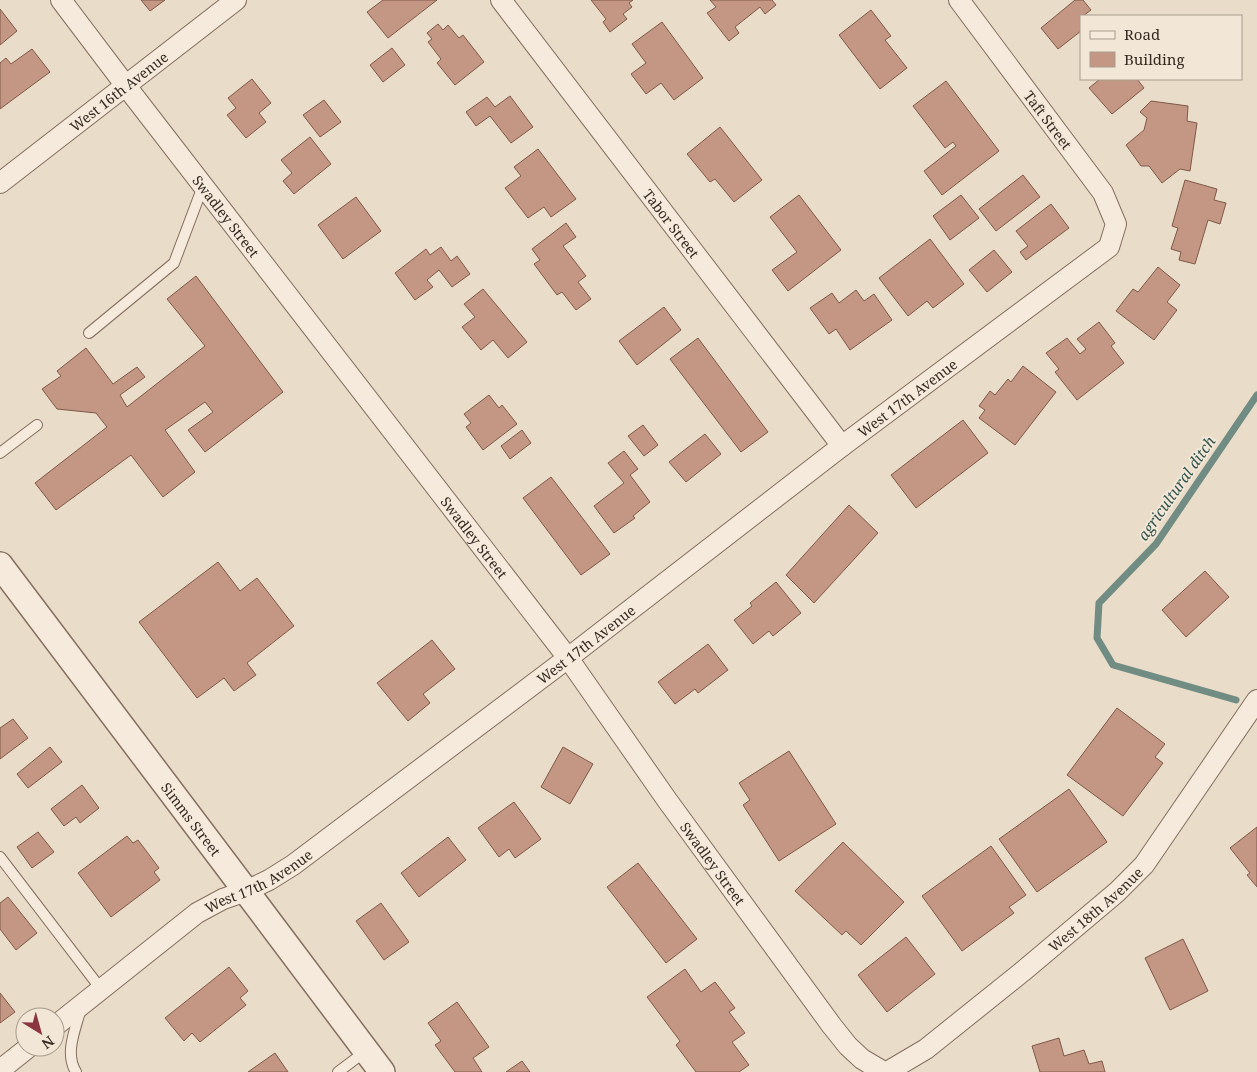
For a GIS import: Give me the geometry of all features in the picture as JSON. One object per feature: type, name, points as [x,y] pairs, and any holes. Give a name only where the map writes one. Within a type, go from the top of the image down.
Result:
[{"type":"street","name":"Swadley Street","points":[[61,0],[568,658],[668,800],[832,1026],[848,1046],[862,1059],[886,1072]]},
{"type":"street","name":"West 16th Avenue","points":[[0,183],[236,0]]},
{"type":"street","name":"Tabor Street","points":[[501,0],[842,446]]},
{"type":"street","name":"Taft Street","points":[[959,0],[1102,193],[1116,224],[1109,247]]},
{"type":"street","name":"West 17th Avenue","points":[[65,1018],[197,913],[223,899],[269,880],[293,865],[568,658],[842,446],[1109,247]]},
{"type":"street","name":"Simms Street","points":[[0,565],[382,1072]]},
{"type":"street","name":"West 18th Avenue","points":[[886,1072],[926,1049],[1022,972],[1117,892],[1144,865],[1257,700]]},
{"type":"street","points":[[0,1070],[16,1057]]},
{"type":"lane","points":[[89,333],[174,263],[203,186]]},
{"type":"lane","points":[[0,453],[37,425]]},
{"type":"lane","points":[[0,857],[101,990]]},
{"type":"lane","points":[[76,1072],[73,1068],[70,1049],[82,1004]]},
{"type":"lane","points":[[338,1072],[366,1051]]},
{"type":"building","points":[[141,0],[165,0],[150,11]]},
{"type":"building","points":[[383,0],[437,0],[388,38],[367,12]]},
{"type":"building","points":[[591,0],[633,0],[629,3],[632,7],[623,14],[627,19],[610,32],[603,22],[606,19]]},
{"type":"building","points":[[710,0],[772,0],[776,5],[765,14],[760,7],[735,27],[739,33],[729,41],[707,13],[716,7]]},
{"type":"building","points":[[1075,0],[1083,0],[1091,10],[1084,15],[1080,15],[1080,32],[1058,49],[1041,28]]},
{"type":"building","points":[[0,9],[17,31],[0,45]]},
{"type":"building","points":[[871,10],[891,36],[885,40],[907,68],[880,89],[839,35]]},
{"type":"building","points":[[662,22],[703,78],[674,100],[661,83],[646,94],[631,74],[646,63],[632,44]]},
{"type":"building","points":[[438,24],[443,30],[448,25],[459,38],[463,35],[484,62],[455,85],[437,63],[441,59],[428,42],[432,39],[427,33]]},
{"type":"building","points":[[392,48],[405,65],[383,82],[370,65]]},
{"type":"building","points":[[32,49],[50,72],[0,109],[0,63],[6,58],[11,64]]},
{"type":"building","points":[[252,79],[271,103],[259,113],[266,122],[246,138],[227,115],[236,108],[228,98]]},
{"type":"building","points":[[1099,80],[1138,80],[1144,88],[1112,114],[1089,88]]},
{"type":"building","points":[[946,81],[999,151],[942,195],[924,171],[956,146],[953,142],[945,148],[913,106]]},
{"type":"building","points":[[510,96],[533,127],[511,143],[490,116],[476,126],[466,112],[487,97],[495,107]]},
{"type":"building","points":[[324,100],[341,122],[320,137],[303,115]]},
{"type":"building","points":[[1151,101],[1188,106],[1187,121],[1197,123],[1190,171],[1180,169],[1162,183],[1149,166],[1141,166],[1126,145],[1144,130],[1147,118],[1140,112]]},
{"type":"building","points":[[720,127],[762,180],[734,202],[715,179],[710,182],[687,154]]},
{"type":"building","points":[[310,137],[331,164],[294,194],[283,181],[292,173],[281,160]]},
{"type":"building","points":[[538,149],[576,199],[551,217],[544,207],[528,218],[505,188],[521,176],[514,167]]},
{"type":"building","points":[[1023,175],[1040,197],[996,231],[979,209]]},
{"type":"building","points":[[1185,180],[1217,189],[1214,200],[1226,203],[1220,224],[1208,220],[1195,264],[1179,260],[1181,252],[1171,249],[1178,228],[1172,226]]},
{"type":"building","points":[[799,195],[841,250],[788,291],[772,270],[797,252],[770,217]]},
{"type":"building","points":[[961,195],[979,218],[950,240],[933,216]]},
{"type":"building","points":[[356,197],[381,231],[343,259],[318,225]]},
{"type":"building","points":[[1051,204],[1069,228],[1026,260],[1020,252],[1028,246],[1016,231]]},
{"type":"building","points":[[566,223],[576,237],[563,246],[586,276],[578,282],[591,299],[576,310],[562,292],[557,295],[534,264],[540,260],[532,249]]},
{"type":"building","points":[[930,239],[964,284],[933,308],[927,301],[908,316],[879,278]]},
{"type":"building","points":[[441,247],[451,261],[457,256],[470,274],[452,287],[439,270],[427,280],[433,287],[415,300],[395,273],[426,249],[430,255]]},
{"type":"building","points":[[994,250],[1012,272],[987,292],[969,270]]},
{"type":"building","points":[[1158,267],[1180,285],[1167,302],[1177,310],[1154,340],[1116,311],[1133,289],[1138,292]]},
{"type":"building","points":[[196,276],[283,392],[205,452],[188,430],[213,412],[205,402],[165,430],[195,472],[163,497],[131,455],[56,510],[35,483],[107,427],[96,413],[57,409],[42,389],[61,376],[57,371],[86,348],[113,384],[137,367],[145,377],[120,395],[127,407],[205,346],[167,299]]},
{"type":"building","points":[[483,289],[527,342],[508,358],[493,340],[481,350],[462,327],[475,317],[464,304]]},
{"type":"building","points":[[856,290],[864,301],[874,294],[892,320],[850,350],[836,329],[829,334],[810,308],[832,293],[839,303]]},
{"type":"building","points":[[664,307],[681,330],[637,365],[619,341]]},
{"type":"building","points":[[1099,322],[1115,343],[1111,346],[1124,363],[1077,400],[1055,372],[1059,369],[1046,353],[1067,338],[1080,354],[1086,349],[1077,339]]},
{"type":"building","points":[[698,338],[768,432],[741,452],[670,359]]},
{"type":"building","points":[[1023,366],[1056,392],[1015,445],[979,418],[985,410],[979,406],[990,391],[995,395],[1008,379],[1011,382]]},
{"type":"building","points":[[489,395],[499,408],[502,405],[517,424],[483,450],[466,427],[471,423],[464,414]]},
{"type":"building","points":[[963,420],[988,453],[916,508],[891,475]]},
{"type":"building","points":[[643,425],[658,445],[644,456],[628,436]]},
{"type":"building","points":[[522,430],[531,443],[510,459],[501,446]]},
{"type":"building","points":[[705,434],[721,454],[686,482],[669,462]]},
{"type":"building","points":[[624,451],[638,469],[630,475],[650,502],[633,516],[635,518],[614,533],[594,506],[624,483],[608,463]]},
{"type":"building","points":[[551,477],[610,554],[581,575],[523,498]]},
{"type":"building","points":[[849,505],[878,533],[814,603],[786,575]]},
{"type":"building","points":[[218,562],[240,591],[257,578],[294,626],[247,663],[256,675],[234,691],[224,678],[197,698],[139,622]]},
{"type":"building","points":[[1205,571],[1229,597],[1186,637],[1162,610]]},
{"type":"building","points":[[776,582],[801,613],[773,636],[769,631],[753,644],[734,620],[752,606],[750,603]]},
{"type":"building","points":[[432,640],[455,669],[423,694],[430,703],[408,721],[377,683]]},
{"type":"building","points":[[708,644],[728,670],[698,693],[695,689],[675,704],[658,682]]},
{"type":"building","points":[[1117,708],[1165,744],[1155,757],[1163,763],[1123,816],[1067,775]]},
{"type":"building","points":[[13,719],[28,738],[0,759],[0,728]]},
{"type":"building","points":[[50,747],[62,762],[28,788],[17,774]]},
{"type":"building","points":[[563,747],[593,764],[570,804],[541,787]]},
{"type":"building","points":[[789,751],[836,824],[779,861],[743,805],[750,800],[739,783]]},
{"type":"building","points":[[82,785],[99,808],[80,823],[76,817],[64,826],[51,809]]},
{"type":"building","points":[[1069,789],[1107,842],[1037,892],[999,839]]},
{"type":"building","points":[[514,802],[541,839],[515,858],[509,849],[499,857],[478,828]]},
{"type":"building","points":[[1257,827],[1257,887],[1247,875],[1250,873],[1230,848]]},
{"type":"building","points":[[38,832],[54,852],[32,868],[17,847]]},
{"type":"building","points":[[127,836],[133,843],[138,840],[159,868],[154,872],[160,880],[111,917],[78,873]]},
{"type":"building","points":[[448,837],[466,860],[419,897],[401,873]]},
{"type":"building","points":[[843,842],[904,902],[861,945],[846,931],[842,935],[795,891]]},
{"type":"building","points":[[991,846],[1026,895],[1009,907],[1014,913],[962,951],[922,896]]},
{"type":"building","points":[[638,863],[697,939],[666,963],[607,887]]},
{"type":"building","points":[[8,897],[37,933],[16,950],[0,929],[0,903]]},
{"type":"building","points":[[381,903],[409,942],[384,960],[356,921]]},
{"type":"building","points":[[906,937],[935,974],[887,1012],[858,975]]},
{"type":"building","points":[[1183,939],[1208,991],[1170,1010],[1145,958]]},
{"type":"building","points":[[229,967],[248,991],[240,998],[246,1005],[200,1042],[192,1033],[184,1041],[165,1018]]},
{"type":"building","points":[[685,969],[701,992],[715,982],[735,1008],[729,1012],[745,1033],[732,1042],[749,1065],[739,1072],[696,1072],[676,1045],[680,1041],[647,997]]},
{"type":"building","points":[[0,993],[15,1012],[0,1023]]},
{"type":"building","points":[[457,1002],[489,1047],[473,1058],[482,1072],[455,1072],[435,1045],[441,1041],[428,1023]]},
{"type":"building","points":[[1059,1038],[1064,1056],[1084,1050],[1089,1064],[1102,1061],[1105,1072],[1040,1072],[1032,1046]]},
{"type":"building","points":[[275,1053],[288,1072],[248,1072]]},
{"type":"building","points":[[522,1061],[530,1072],[506,1072]]},
{"type":"waterway","name":"agricultural ditch","points":[[1236,700],[1113,665],[1097,638],[1099,603],[1156,544],[1257,395]]}]
